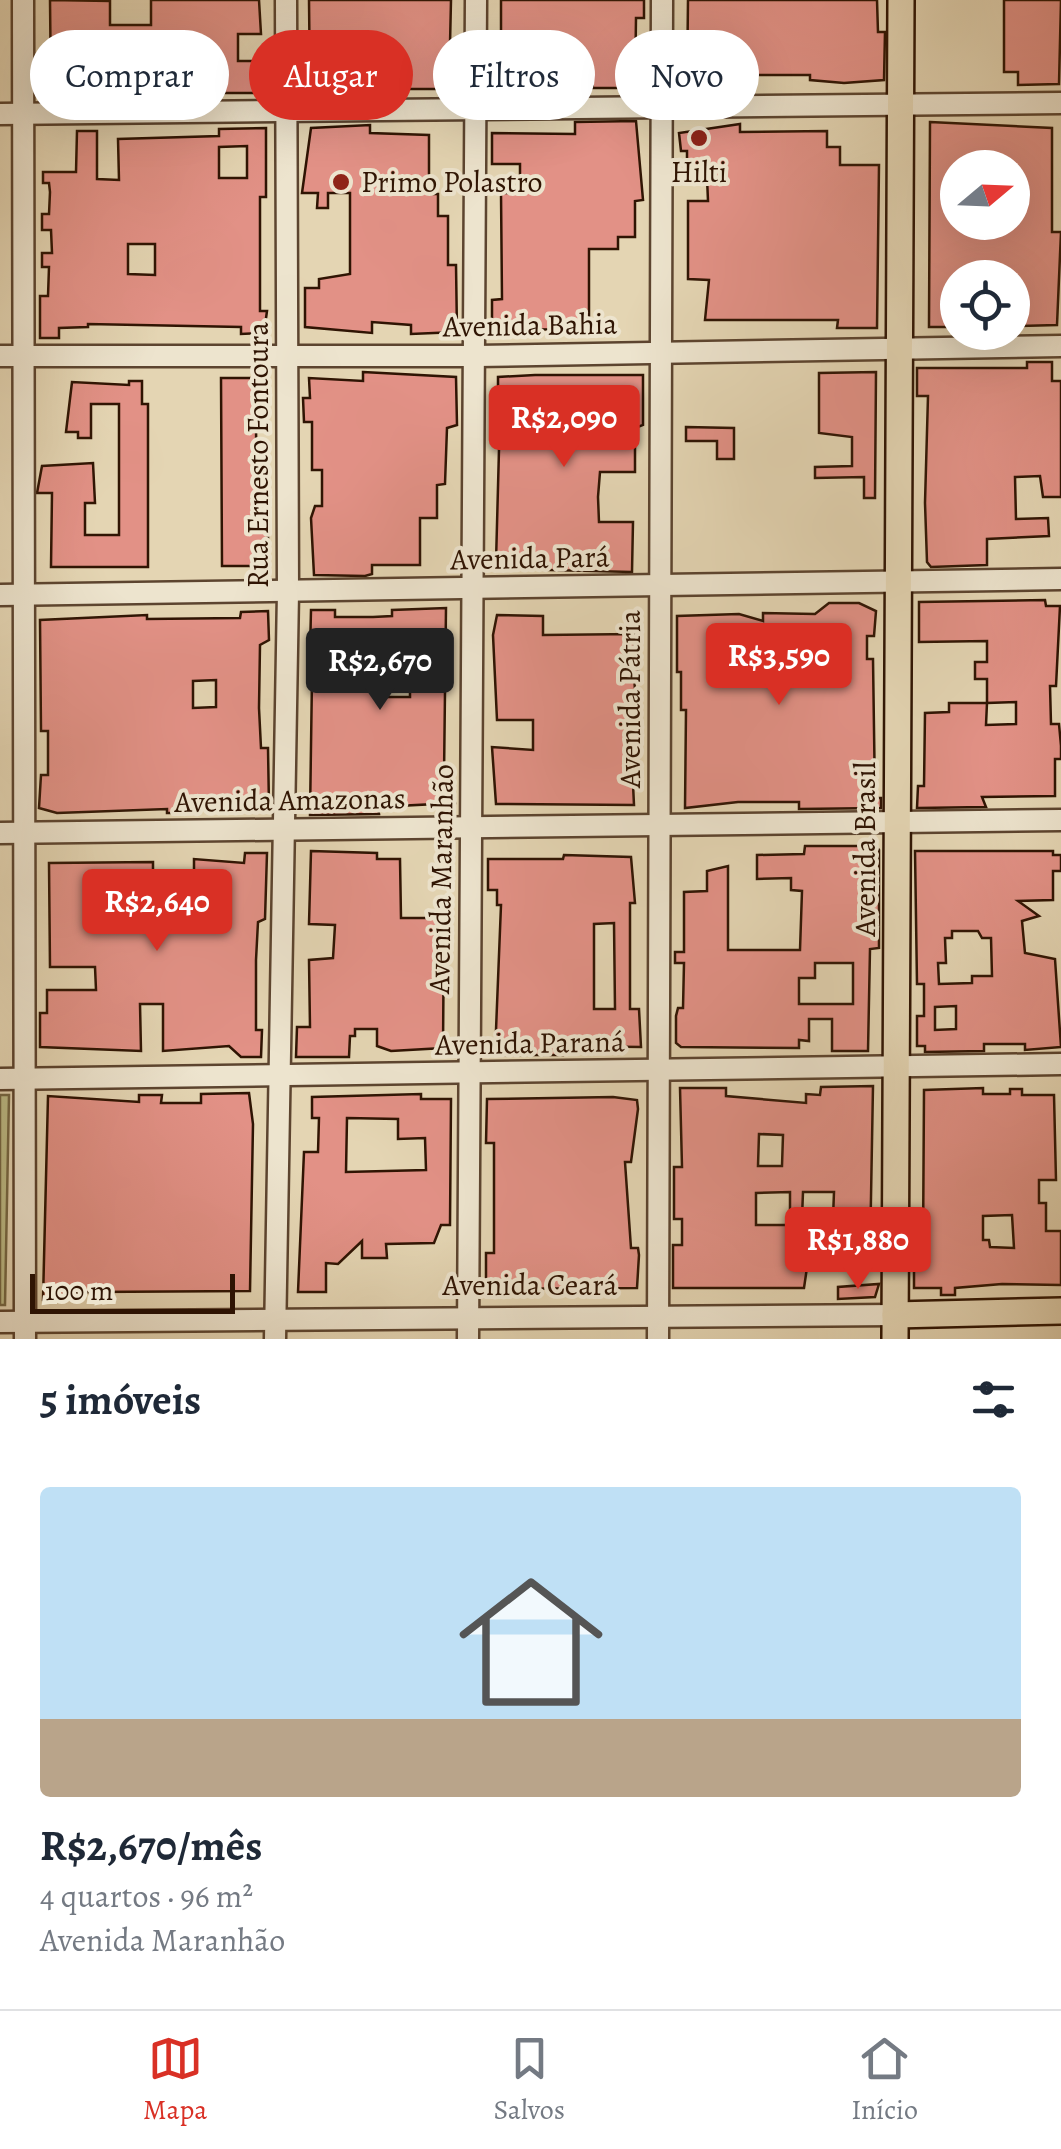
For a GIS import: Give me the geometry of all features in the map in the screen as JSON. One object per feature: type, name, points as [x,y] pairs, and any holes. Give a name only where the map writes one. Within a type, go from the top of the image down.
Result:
[{"type":"main road","name":"Avenida Brasil","points":[[895,1327],[902,0]]},
{"type":"main road","name":"Avenida Ceará","points":[[895,1327],[1061,1311]]},
{"type":"street","points":[[23,0],[24,1330]]},
{"type":"street","name":"Rua Ernesto Fontoura","points":[[286,0],[287,30]]},
{"type":"street","name":"Avenida Maranhão","points":[[475,30],[476,0]]},
{"type":"street","name":"Avenida Pátria","points":[[662,0],[662,30]]},
{"type":"street","points":[[759,106],[1061,103]]},
{"type":"street","points":[[0,114],[249,111]]},
{"type":"street","name":"Rua Ernesto Fontoura","points":[[275,1329],[288,592],[288,120]]},
{"type":"street","name":"Avenida Maranhão","points":[[468,1329],[476,356],[474,120]]},
{"type":"street","name":"Avenida Pátria","points":[[658,1339],[662,120]]},
{"type":"street","name":"Avenida Bahia","points":[[0,356],[476,356],[1061,346]]},
{"type":"street","name":"Avenida Pará","points":[[0,596],[1061,580]]},
{"type":"street","name":"Avenida Amazonas","points":[[0,833],[1061,820]]},
{"type":"street","name":"Avenida Paraná","points":[[0,1079],[1061,1064]]},
{"type":"street","name":"Avenida Ceará","points":[[0,1322],[24,1330],[468,1329],[658,1317],[895,1327]]},
{"type":"shaded area","points":[[0,1095],[9,1095],[5,1305],[0,1305]]},
{"type":"building","points":[[50,0],[110,1],[110,25],[151,25],[151,0],[259,0],[261,30],[238,34],[238,61],[249,61],[249,93],[229,93],[229,30],[50,30]]},
{"type":"building","points":[[309,0],[451,0],[450,30],[433,30],[433,89],[413,89],[413,30],[309,30]]},
{"type":"building","points":[[501,0],[644,0],[644,18],[636,18],[636,30],[615,30],[615,88],[595,88],[595,30],[501,30]]},
{"type":"building","points":[[688,0],[877,0],[878,32],[885,32],[884,80],[844,83],[810,80],[810,75],[759,75],[759,30],[688,30]]},
{"type":"building","points":[[1004,0],[1061,0],[1059,84],[1018,85],[1018,72],[1004,72]]},
{"type":"building","points":[[636,121],[643,200],[635,201],[635,237],[618,237],[618,249],[589,249],[589,330],[498,329],[498,322],[492,322],[492,300],[502,299],[501,193],[520,193],[520,164],[492,164],[492,133],[575,134],[575,122]]},
{"type":"building","points":[[930,122],[1052,128],[1052,232],[1061,232],[1057,325],[1030,326],[1030,260],[940,260],[940,327],[929,327]]},
{"type":"building","points":[[740,124],[740,132],[827,131],[827,147],[840,147],[840,165],[879,165],[877,328],[837,328],[838,320],[705,320],[709,280],[688,279],[688,201],[708,201],[707,178],[687,178],[687,151],[681,151],[679,133]]},
{"type":"building","points":[[370,125],[370,133],[429,135],[429,194],[438,194],[438,216],[448,216],[448,265],[456,265],[457,332],[411,334],[411,325],[372,322],[372,333],[305,327],[305,288],[319,288],[319,279],[350,274],[350,193],[328,193],[328,208],[317,208],[318,193],[302,193],[311,128]]},
{"type":"building","points":[[266,128],[266,197],[260,197],[260,311],[267,311],[264,333],[241,334],[241,327],[88,324],[59,328],[59,338],[40,338],[40,296],[48,296],[49,267],[42,267],[42,253],[52,253],[51,230],[42,230],[42,214],[49,214],[50,192],[49,183],[43,183],[43,172],[76,172],[77,131],[97,131],[97,179],[119,180],[118,139],[219,136],[219,129]],"holes":[[[247,146],[247,178],[219,178],[219,147]],[[128,244],[155,244],[155,275],[128,274]]]},
{"type":"building","points":[[1027,362],[1052,362],[1052,381],[1061,381],[1061,497],[1043,497],[1040,476],[1015,477],[1016,519],[1048,518],[1049,536],[987,539],[987,565],[931,567],[927,562],[925,503],[928,396],[917,396],[917,368],[1027,368]]},
{"type":"building","points":[[363,372],[456,377],[457,425],[447,428],[445,484],[437,485],[437,518],[420,518],[420,565],[372,565],[372,574],[365,576],[314,575],[311,518],[315,506],[322,506],[322,470],[312,470],[312,422],[304,422],[303,398],[310,398],[309,378],[363,381]]},
{"type":"building","points":[[876,372],[875,498],[864,498],[864,477],[815,478],[815,467],[852,466],[852,437],[819,433],[819,373]]},
{"type":"building","points":[[643,375],[643,425],[635,428],[635,472],[600,472],[598,497],[599,522],[633,522],[632,572],[503,569],[496,562],[500,412],[492,410],[492,400],[498,400],[498,377]]},
{"type":"building","points":[[221,378],[267,378],[267,427],[256,427],[257,513],[268,513],[268,566],[222,566]]},
{"type":"building","points":[[129,381],[142,381],[142,404],[148,404],[148,567],[51,567],[52,493],[37,493],[42,466],[93,463],[95,503],[85,503],[85,535],[119,535],[119,404],[91,404],[91,438],[78,438],[78,432],[66,432],[72,382],[129,385]]},
{"type":"building","points":[[686,427],[734,428],[734,459],[717,459],[717,441],[686,441]]},
{"type":"building","points":[[1045,600],[1046,606],[1060,606],[1056,686],[1050,686],[1051,724],[1059,724],[1061,746],[1061,759],[1055,759],[1055,796],[982,797],[986,807],[917,808],[918,786],[924,786],[925,713],[949,712],[949,703],[987,703],[987,679],[975,679],[975,662],[987,662],[987,641],[919,642],[919,602]],"holes":[[[1016,702],[1016,724],[986,725],[987,703]]]},
{"type":"building","points":[[829,603],[859,603],[876,611],[874,636],[867,636],[867,659],[873,659],[875,798],[881,798],[881,808],[799,809],[799,802],[738,802],[685,808],[686,710],[681,710],[681,672],[677,672],[677,616],[739,614],[763,621],[763,613],[815,614]]},
{"type":"building","points":[[446,608],[444,776],[452,776],[455,803],[378,807],[379,814],[310,815],[312,678],[346,678],[346,654],[310,652],[311,610],[335,610],[335,617],[373,617],[392,616],[392,610]],"holes":[[[381,665],[410,665],[410,697],[381,697]]]},
{"type":"building","points":[[268,611],[269,640],[260,645],[259,708],[261,748],[268,748],[269,807],[190,808],[190,813],[167,813],[167,809],[57,813],[39,808],[41,775],[48,775],[48,731],[41,731],[40,620],[147,615],[147,619],[240,618],[241,612]],"holes":[[[216,680],[216,707],[193,708],[193,681]]]},
{"type":"building","points":[[497,615],[543,616],[543,635],[634,634],[638,675],[634,675],[637,720],[632,720],[631,743],[634,805],[496,804],[492,747],[533,750],[533,720],[497,720],[493,635]]},
{"type":"building","points":[[805,846],[876,846],[879,850],[879,948],[870,949],[868,1051],[832,1051],[832,1019],[809,1019],[809,1041],[799,1040],[799,1048],[681,1047],[676,1043],[676,1016],[678,1008],[683,1008],[684,963],[675,963],[675,952],[684,952],[684,892],[707,891],[707,871],[728,866],[728,950],[800,950],[802,891],[791,890],[791,878],[757,879],[757,855],[804,854]],"holes":[[[815,963],[853,963],[853,1004],[799,1004],[799,978],[815,978]]]},
{"type":"building","points":[[311,851],[377,853],[377,859],[400,859],[401,918],[444,918],[443,1048],[391,1051],[377,1046],[377,1029],[355,1029],[355,1036],[350,1036],[349,1057],[296,1057],[297,1027],[310,1027],[309,960],[333,958],[335,925],[309,924]]},
{"type":"building","points":[[915,851],[1053,851],[1053,855],[1061,855],[1061,871],[1053,871],[1053,900],[1018,901],[1039,916],[1022,921],[1025,953],[1055,959],[1061,1047],[1025,1050],[1025,1044],[984,1044],[984,1051],[925,1052],[925,1046],[917,1046],[917,1016],[924,1016],[924,984],[917,984]],"holes":[[[952,931],[978,931],[982,938],[991,938],[992,976],[972,976],[972,983],[939,984],[938,963],[946,963],[945,938],[952,938]],[[956,1006],[956,1029],[935,1030],[935,1007]]]},
{"type":"building","points":[[245,853],[267,853],[265,919],[258,922],[256,960],[256,1030],[262,1030],[261,1057],[241,1057],[229,1046],[163,1051],[163,1004],[140,1004],[141,1051],[40,1047],[40,1013],[47,1013],[47,990],[96,990],[95,967],[50,967],[49,863],[153,862],[153,872],[194,872],[194,859],[244,863]],"holes":[[[108,883],[129,884],[129,908],[91,912],[90,888]]]},
{"type":"building","points":[[564,855],[631,857],[635,903],[630,903],[630,1009],[639,1009],[641,1047],[563,1046],[563,1055],[495,1055],[501,905],[497,905],[497,890],[488,890],[488,859],[563,859]],"holes":[[[614,923],[615,1009],[594,1009],[594,924]]]},
{"type":"building","points":[[873,1086],[870,1253],[832,1252],[832,1240],[811,1240],[804,1288],[673,1288],[673,1245],[682,1245],[682,1219],[674,1219],[674,1167],[682,1167],[680,1088],[726,1088],[726,1096],[806,1103],[806,1094],[820,1095],[821,1087]],"holes":[[[759,1134],[783,1135],[782,1166],[758,1166]],[[790,1192],[790,1225],[756,1225],[756,1193]],[[803,1192],[834,1192],[833,1218],[802,1218]]]},
{"type":"building","points":[[983,1088],[983,1094],[1010,1094],[1010,1089],[1022,1089],[1022,1095],[1054,1095],[1056,1180],[1039,1180],[1039,1203],[1046,1203],[1046,1231],[1061,1231],[1061,1285],[955,1288],[955,1295],[941,1295],[941,1288],[914,1288],[914,1251],[923,1250],[924,1090]],"holes":[[[1012,1215],[1014,1248],[990,1247],[989,1240],[983,1240],[983,1216]]]},
{"type":"building","points":[[249,1093],[253,1124],[250,1291],[90,1292],[64,1294],[64,1300],[43,1300],[48,1096],[139,1102],[139,1095],[162,1095],[161,1103],[201,1103],[201,1094]]},
{"type":"building","points":[[421,1094],[421,1099],[451,1099],[450,1225],[441,1225],[434,1243],[386,1244],[387,1258],[362,1258],[362,1241],[338,1264],[326,1263],[326,1292],[298,1292],[304,1152],[318,1152],[319,1118],[312,1118],[312,1097]],"holes":[[[347,1118],[398,1119],[398,1139],[425,1138],[426,1170],[346,1172]]]},
{"type":"building","points":[[487,1099],[637,1100],[631,1162],[625,1162],[631,1248],[638,1248],[639,1255],[637,1288],[486,1289],[486,1253],[494,1253],[494,1143],[486,1143]]},
{"type":"building","points":[[879,1284],[875,1297],[838,1299],[838,1287]]},
{"type":"place","name":"Hilti","points":[[699,138]]},
{"type":"place","name":"Primo Polastro","points":[[341,182]]}]
